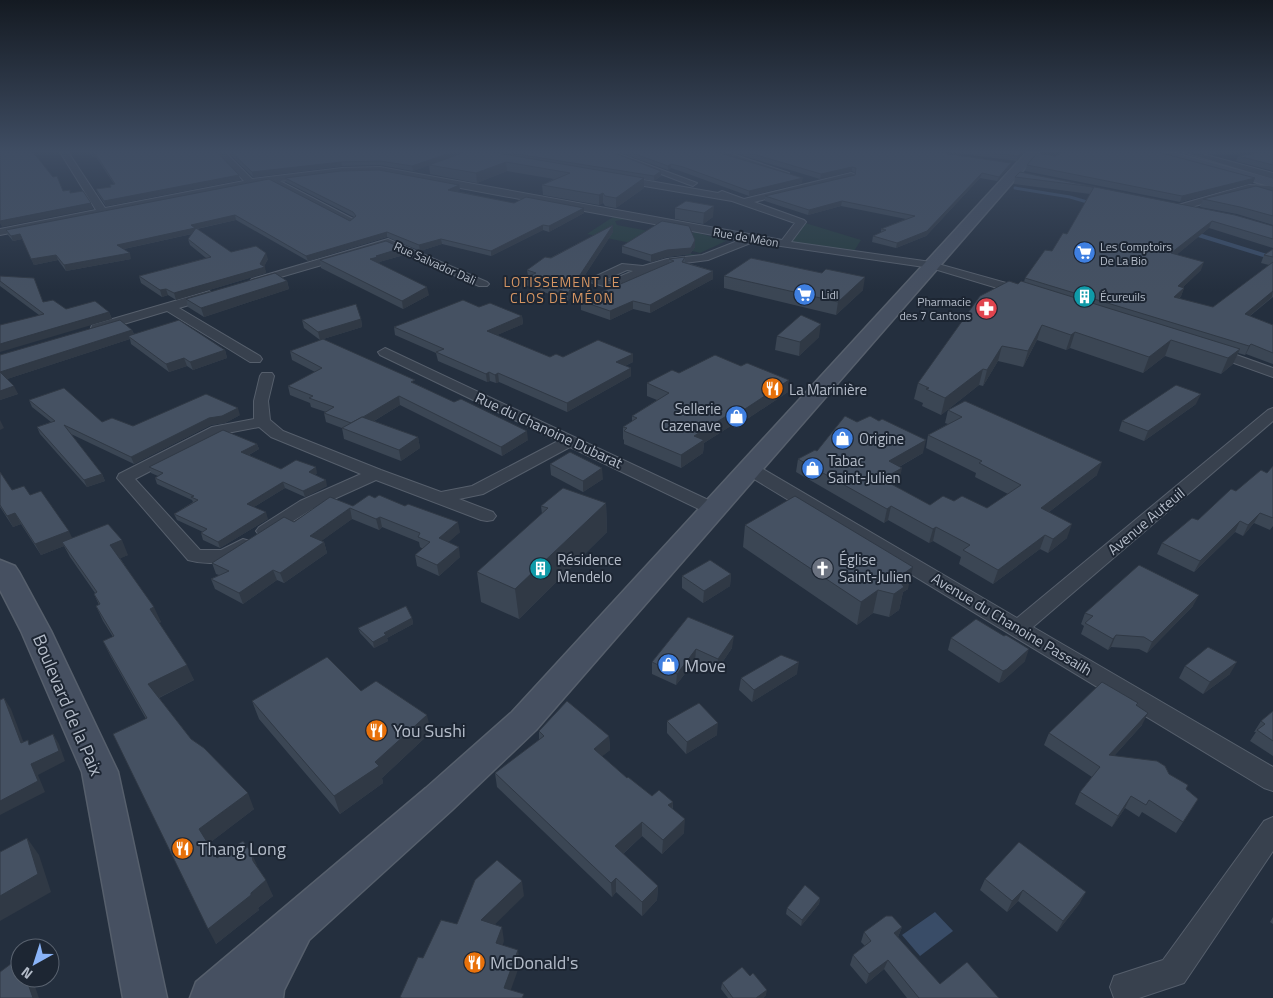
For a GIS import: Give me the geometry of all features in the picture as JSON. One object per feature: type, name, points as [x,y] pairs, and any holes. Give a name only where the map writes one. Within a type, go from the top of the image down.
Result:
[{"type":"main road","points":[[212,998],[439,799],[524,721],[991,199]]},
{"type":"main road","name":"Boulevard de la Paix","points":[[0,569],[5,572],[36,631],[100,772],[145,998]]},
{"type":"main road","points":[[261,998],[263,985],[297,923]]},
{"type":"street","points":[[94,199],[102,211]]},
{"type":"street","name":"Rue de Méon","points":[[0,232],[165,199]]},
{"type":"street","points":[[307,199],[350,221]]},
{"type":"street","name":"Rue de Méon","points":[[536,199],[752,239],[931,265],[1034,295]]},
{"type":"street","points":[[735,199],[801,222],[784,244]]},
{"type":"street","points":[[744,202],[757,199]]},
{"type":"street","points":[[1198,211],[1176,206],[1206,199]]},
{"type":"street","points":[[644,270],[667,262],[704,258],[752,239]]},
{"type":"street","name":"Rue Salvador Dali","points":[[245,284],[388,242],[483,284]]},
{"type":"street","points":[[84,332],[216,293]]},
{"type":"street","points":[[169,307],[255,359]]},
{"type":"street","points":[[1200,347],[1237,359],[1273,374]]},
{"type":"street","name":"Rue du Chanoine Dubarat","points":[[385,352],[714,509]]},
{"type":"street","points":[[262,422],[261,401],[267,376]]},
{"type":"street","name":"Avenue Auteuil","points":[[1020,628],[1273,414]]},
{"type":"street","points":[[375,474],[306,505],[225,556],[195,556],[125,478],[218,430],[262,422],[278,434],[375,474],[487,516]]},
{"type":"street","points":[[440,497],[476,490],[571,440]]},
{"type":"street","name":"Avenue du Chanoine Passailh","points":[[750,469],[1273,780]]},
{"type":"street","points":[[1125,987],[1173,972],[1273,829]]},
{"type":"green space","points":[[613,217],[627,219],[615,221],[617,225],[664,234],[669,249],[697,255],[694,256],[587,234]]},
{"type":"green space","points":[[802,222],[861,240],[854,251],[788,242]]},
{"type":"green space","points":[[695,232],[726,241],[700,253],[689,250],[683,237]]},
{"type":"water","points":[[935,912],[953,931],[920,956],[902,935]]},
{"type":"building","points":[[0,199],[88,199],[91,203],[0,221]]},
{"type":"building","points":[[102,199],[117,199],[104,201]]},
{"type":"building","points":[[168,199],[307,199],[350,221],[356,216],[353,212],[326,199],[492,199],[514,203],[523,199],[534,199],[584,208],[549,226],[543,225],[491,251],[441,239],[419,245],[387,232],[306,256],[235,215],[191,225],[195,228],[117,245],[130,253],[64,265],[56,255],[31,259],[20,234],[11,236],[6,230]]},
{"type":"building","points":[[773,199],[958,199],[927,231],[897,243],[873,236],[886,230],[881,229],[915,216],[842,201],[809,210]]},
{"type":"building","points":[[1087,199],[1153,199],[1235,215],[1273,226],[1273,239],[1212,221],[1171,253],[1204,262],[1178,286],[1184,288],[1174,297],[1213,307],[1273,262],[1273,291],[1245,314],[1273,325],[1273,353],[1251,344],[1249,346],[1025,278],[1045,250],[1052,251],[1063,233],[1067,234]]},
{"type":"building","points":[[1203,199],[1273,199],[1273,216],[1240,207]]},
{"type":"building","points":[[686,201],[714,206],[704,213],[675,208]]},
{"type":"building","points":[[662,221],[689,226],[695,240],[691,248],[667,250],[651,255],[622,246]]},
{"type":"building","points":[[613,225],[568,293],[524,278],[536,273],[527,270],[545,257],[551,258]]},
{"type":"building","points":[[196,228],[231,252],[256,246],[266,253],[260,264],[265,267],[174,293],[166,289],[160,290],[139,276],[211,257],[188,239]]},
{"type":"building","points":[[386,241],[402,248],[370,259],[427,287],[402,301],[320,260]]},
{"type":"building","points":[[1273,249],[1273,257],[1264,255]]},
{"type":"building","points":[[685,257],[682,262],[713,271],[650,305],[633,301],[610,311],[581,301],[674,261],[669,259]]},
{"type":"building","points":[[751,258],[822,273],[826,269],[865,277],[838,302],[724,276]]},
{"type":"building","points":[[275,273],[287,281],[201,308],[186,299]]},
{"type":"building","points":[[0,276],[34,278],[43,302],[53,300],[66,309],[95,301],[109,312],[0,344],[0,325],[44,314],[0,281]]},
{"type":"building","points":[[1009,281],[1018,284],[1021,281],[1240,349],[1228,358],[1171,340],[1149,357],[1075,332],[1071,335],[1042,325],[1028,351],[1002,346],[987,370],[983,369],[945,398],[918,383],[980,296]]},
{"type":"building","points":[[463,300],[479,307],[490,303],[522,316],[487,331],[550,357],[556,354],[563,357],[598,340],[633,354],[616,362],[631,368],[567,403],[498,373],[495,375],[489,372],[486,374],[436,352],[444,349],[394,327]]},
{"type":"building","points":[[356,304],[361,319],[318,332],[302,320]]},
{"type":"building","points":[[801,315],[821,324],[800,342],[777,336]]},
{"type":"building","points":[[120,320],[132,330],[0,372],[0,355]]},
{"type":"building","points":[[179,320],[225,350],[190,362],[184,358],[166,364],[128,336]]},
{"type":"building","points":[[323,339],[415,380],[411,382],[454,402],[461,399],[527,431],[501,447],[399,396],[351,423],[324,413],[334,407],[309,398],[313,396],[288,386],[322,368],[290,351]]},
{"type":"building","points":[[715,355],[741,366],[747,363],[789,380],[745,409],[741,407],[694,436],[704,440],[681,455],[624,431],[627,428],[623,427],[637,418],[632,416],[669,393],[647,383],[672,370],[679,373]]},
{"type":"building","points":[[0,372],[14,386],[0,391]]},
{"type":"building","points":[[1176,385],[1201,394],[1148,431],[1122,421]]},
{"type":"building","points":[[64,388],[102,422],[112,418],[133,426],[206,394],[238,408],[222,416],[209,418],[131,457],[64,425],[102,474],[84,480],[37,427],[55,421],[29,400]]},
{"type":"building","points":[[965,401],[1102,462],[1041,508],[1072,524],[1053,539],[1045,535],[998,570],[963,550],[970,545],[936,527],[933,529],[891,506],[887,509],[798,459],[815,450],[817,451],[845,416],[857,422],[870,416],[879,421],[882,419],[926,440],[889,461],[902,468],[882,479],[930,505],[943,496],[954,501],[962,496],[987,508],[1021,485],[979,463],[982,461],[928,435],[962,417],[948,410]]},
{"type":"building","points":[[362,417],[418,437],[399,450],[342,428]]},
{"type":"building","points":[[223,430],[257,444],[241,452],[281,469],[296,460],[316,467],[309,472],[326,480],[303,491],[283,482],[247,504],[266,512],[218,542],[201,533],[207,529],[174,514],[198,500],[191,497],[194,496],[155,478],[163,473],[149,467]]},
{"type":"building","points":[[570,452],[602,468],[583,481],[550,464]]},
{"type":"building","points":[[1273,466],[1273,518],[1260,513],[1248,525],[1240,521],[1200,561],[1162,543],[1192,518],[1198,520],[1231,489],[1236,491],[1261,470],[1267,473]]},
{"type":"building","points":[[0,472],[12,490],[24,486],[30,495],[41,491],[69,531],[35,544],[15,513],[7,516],[0,505]]},
{"type":"building","points":[[563,488],[606,503],[515,589],[477,572],[548,508],[541,506]]},
{"type":"building","points":[[369,495],[375,498],[379,495],[405,506],[408,504],[458,522],[439,538],[459,547],[437,565],[415,555],[430,542],[418,537],[420,533],[380,517],[376,519],[350,508],[310,536],[324,542],[280,573],[273,570],[239,593],[211,579],[229,571],[212,563],[284,517],[294,522],[330,497],[353,506]]},
{"type":"building","points":[[795,496],[913,567],[897,578],[904,587],[894,594],[878,590],[861,602],[745,525]]},
{"type":"building","points":[[108,524],[122,540],[110,545],[154,607],[150,609],[187,665],[148,684],[191,739],[204,748],[248,793],[199,829],[217,858],[243,841],[251,852],[253,861],[266,880],[251,895],[208,929],[113,734],[147,718],[103,641],[114,636],[96,606],[100,604],[94,594],[97,592],[62,542]]},
{"type":"building","points":[[710,560],[731,574],[704,591],[682,576]]},
{"type":"building","points":[[1139,565],[1199,595],[1152,642],[1144,637],[1116,635],[1113,639],[1085,623],[1093,616],[1085,613]]},
{"type":"building","points":[[406,606],[412,618],[384,633],[386,635],[373,642],[358,628]]},
{"type":"building","points":[[688,617],[734,636],[718,659],[696,649],[677,674],[652,662]]},
{"type":"building","points":[[976,619],[1029,649],[1003,671],[951,638]]},
{"type":"building","points":[[1208,647],[1237,662],[1210,682],[1185,666]]},
{"type":"building","points":[[781,655],[799,662],[754,690],[741,678]]},
{"type":"building","points":[[327,657],[361,691],[376,681],[427,715],[375,762],[379,766],[334,796],[252,701]]},
{"type":"building","points":[[1102,682],[1138,703],[1136,705],[1148,713],[1109,755],[1157,761],[1165,766],[1169,774],[1188,785],[1186,789],[1198,799],[1183,822],[1149,800],[1146,805],[1131,796],[1118,816],[1080,792],[1100,767],[1049,733]]},
{"type":"building","points":[[4,698],[21,743],[28,740],[29,745],[53,734],[59,751],[31,764],[38,781],[0,801],[0,700]]},
{"type":"building","points":[[567,701],[609,736],[594,749],[627,778],[652,796],[659,790],[673,802],[668,805],[685,819],[663,840],[642,822],[615,846],[658,886],[642,902],[616,878],[611,883],[495,773],[544,736],[539,731]]},
{"type":"building","points":[[699,703],[718,723],[687,742],[667,721]]},
{"type":"building","points":[[1273,711],[1273,741],[1257,730],[1265,724],[1261,721]]},
{"type":"building","points":[[27,838],[38,874],[0,896],[0,852]]},
{"type":"building","points":[[1019,842],[1086,892],[1063,921],[1023,890],[1012,901],[985,879]]},
{"type":"building","points":[[497,860],[522,881],[481,920],[502,927],[496,943],[518,950],[504,988],[524,994],[522,998],[400,997],[418,957],[423,958],[441,920],[457,924],[475,880]]},
{"type":"building","points":[[805,885],[820,898],[802,920],[787,908]]},
{"type":"building","points":[[886,916],[892,916],[902,927],[894,933],[940,984],[967,962],[999,998],[919,998],[888,960],[869,974],[853,955],[871,941],[864,932]]},
{"type":"building","points":[[10,964],[10,988],[30,988],[33,998],[0,998],[0,972]]},
{"type":"building","points":[[742,967],[750,976],[753,973],[767,990],[756,998],[733,998],[722,983]]},
{"type":"waterway","points":[[1075,199],[1094,204]]},
{"type":"waterway","points":[[1192,233],[1273,258]]},
{"type":"place","name":"Les Comptoirs De La Bio","points":[[1084,253]]},
{"type":"place","name":"Lidl","points":[[805,294]]},
{"type":"place","name":"Écureuils","points":[[1084,296]]},
{"type":"place","name":"Pharmacie des 7 Cantons","points":[[987,308]]},
{"type":"place","name":"La Marinière","points":[[773,389]]},
{"type":"place","name":"Sellerie Cazenave","points":[[737,417]]},
{"type":"place","name":"Origine","points":[[843,438]]},
{"type":"place","name":"Tabac Saint-Julien","points":[[812,469]]},
{"type":"place","name":"Résidence Mendelo","points":[[541,568]]},
{"type":"place","name":"Église Saint-Julien","points":[[823,568]]},
{"type":"place","name":"Move","points":[[668,665]]},
{"type":"place","name":"You Sushi","points":[[377,730]]},
{"type":"place","name":"Thang Long","points":[[182,848]]},
{"type":"place","name":"McDonald's","points":[[474,962]]},
{"type":"district","name":"LOTISSEMENT LE CLOS DE MÉON","points":[[562,290]]}]
